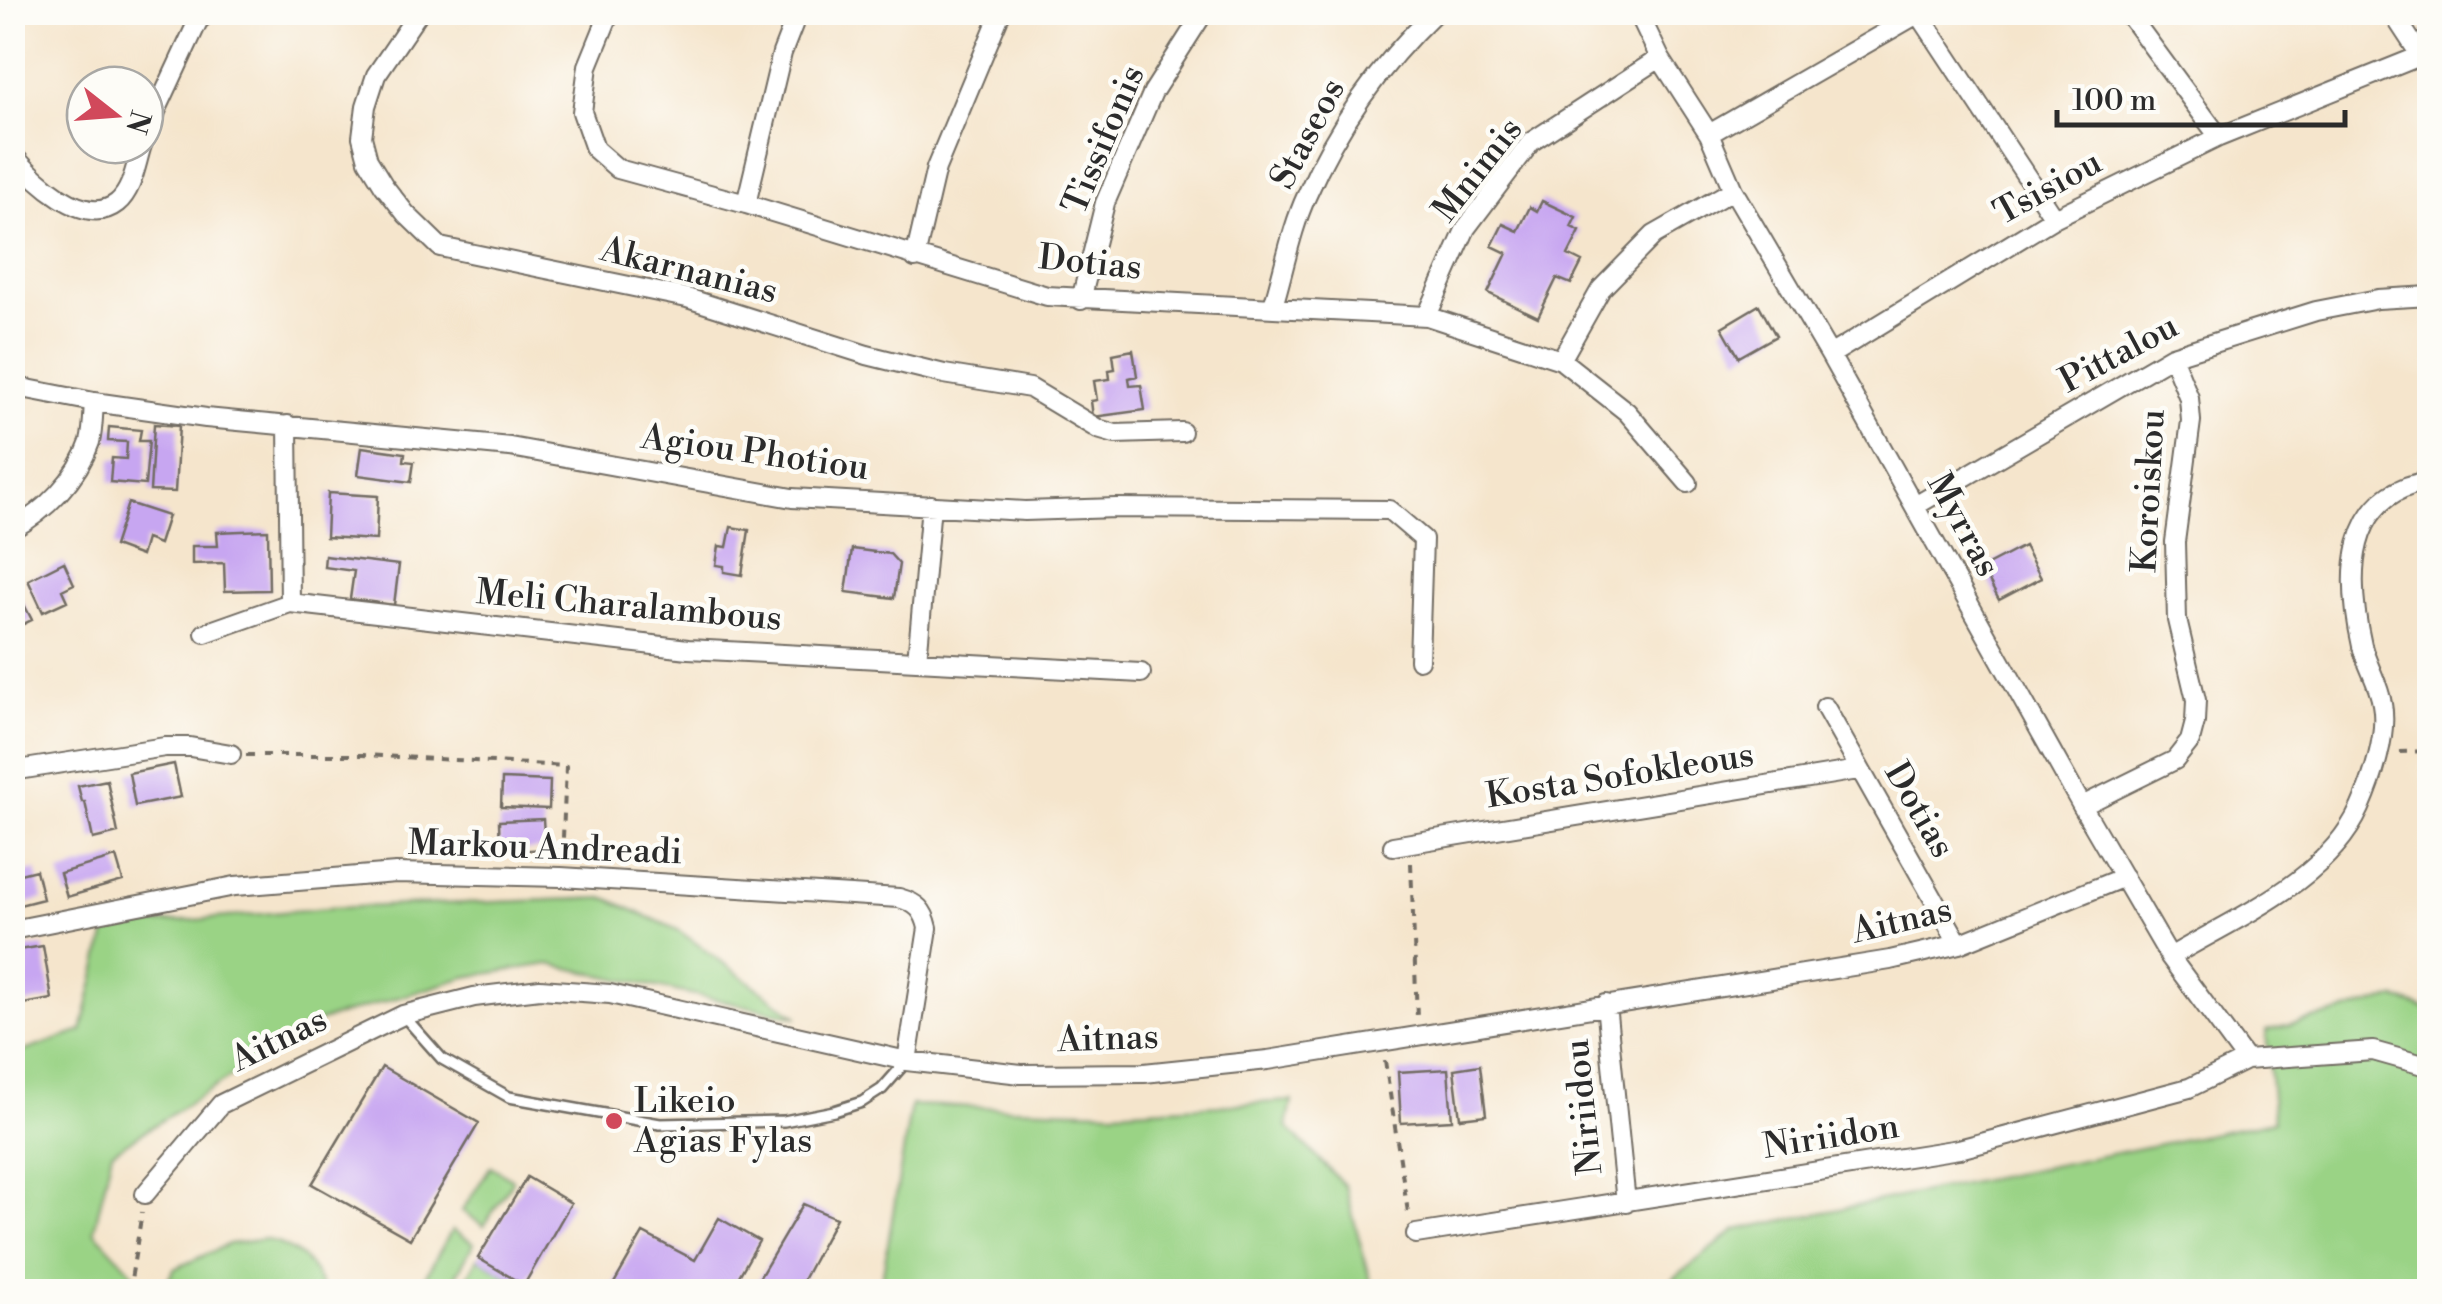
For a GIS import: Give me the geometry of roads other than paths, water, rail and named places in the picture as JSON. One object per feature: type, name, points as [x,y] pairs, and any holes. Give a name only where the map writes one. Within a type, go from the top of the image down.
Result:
[{"type":"street","points":[[165,92],[198,21],[208,12]]},
{"type":"street","name":"Akarnanias","points":[[419,12],[376,75],[362,136],[368,160],[384,186],[406,214],[440,246],[687,298],[867,355],[944,374],[1030,388],[1114,434],[1182,432]]},
{"type":"street","name":"Dotias","points":[[610,12],[588,66],[582,112],[594,149],[618,168],[1047,296],[1427,316],[1561,360],[1627,412],[1688,483]]},
{"type":"street","points":[[746,204],[782,53],[798,12]]},
{"type":"street","points":[[915,258],[936,168],[1001,12]]},
{"type":"street","name":"Tissifonis","points":[[1081,300],[1106,203],[1154,92],[1204,12]]},
{"type":"street","name":"Staseos","points":[[1273,306],[1305,197],[1354,105],[1435,12]]},
{"type":"street","name":"Myrras","points":[[1638,12],[1660,58],[1709,134],[1733,190],[1916,506],[2082,806],[2170,957],[2246,1060]]},
{"type":"street","points":[[2127,12],[2219,137]]},
{"type":"street","points":[[2392,12],[2425,63]]},
{"type":"street","points":[[1709,134],[1920,13],[2054,218]]},
{"type":"street","name":"Mnimis","points":[[1427,316],[1466,228],[1531,142],[1660,58]]},
{"type":"street","name":"Tsisiou","points":[[1830,356],[2054,218],[2219,137],[2425,63]]},
{"type":"street","points":[[12,154],[73,207],[104,209],[117,203],[128,188],[135,165]]},
{"type":"street","points":[[1561,360],[1601,289],[1654,235],[1733,190]]},
{"type":"street","name":"Pittalou","points":[[1916,506],[2172,356],[2316,311],[2378,299],[2430,296]]},
{"type":"street","name":"Koroiskou","points":[[2082,806],[2175,760],[2190,741],[2195,722],[2196,700],[2177,620],[2175,542],[2192,421],[2189,398],[2172,356]]},
{"type":"street","name":"Agiou Photiou","points":[[12,386],[206,418],[510,448],[792,498],[1025,511],[1389,510],[1423,539],[1419,660]]},
{"type":"street","points":[[12,529],[33,518],[70,478],[90,441],[94,402]]},
{"type":"street","points":[[205,633],[290,603],[288,425]]},
{"type":"street","points":[[2170,957],[2282,890],[2330,854],[2358,812],[2378,753],[2383,706],[2363,649],[2351,586],[2357,537],[2384,497],[2430,481]]},
{"type":"street","points":[[917,661],[931,506]]},
{"type":"street","name":"Meli Charalambous","points":[[290,603],[688,649],[1141,673]]},
{"type":"street","name":"Dotias","points":[[1825,706],[1959,944]]},
{"type":"street","points":[[12,771],[165,747],[231,754]]},
{"type":"street","name":"Kosta Sofokleous","points":[[1402,844],[1858,770]]},
{"type":"street","name":"Markou Andreadi","points":[[12,930],[235,886],[396,874],[561,878],[864,894],[913,902],[925,912],[928,928],[907,1061]]},
{"type":"street","name":"Aitnas","points":[[145,1194],[221,1104],[403,1015],[474,997],[540,990],[610,994],[907,1061],[1022,1074],[1144,1073],[1268,1060],[1890,960],[1959,944],[2124,878]]},
{"type":"street","name":"Niriidou","points":[[1606,1004],[1626,1203]]},
{"type":"street","points":[[2246,1060],[2374,1051],[2430,1067]]},
{"type":"street","name":"Niriidon","points":[[1416,1234],[1959,1149],[2189,1088],[2246,1060]]},
{"type":"lane","points":[[403,1015],[442,1058],[509,1097],[660,1124],[784,1121],[834,1111],[862,1102],[882,1089],[907,1061]]},
{"type":"place","name":"Likeio Agias Fylas","points":[[614,1121]]}]
